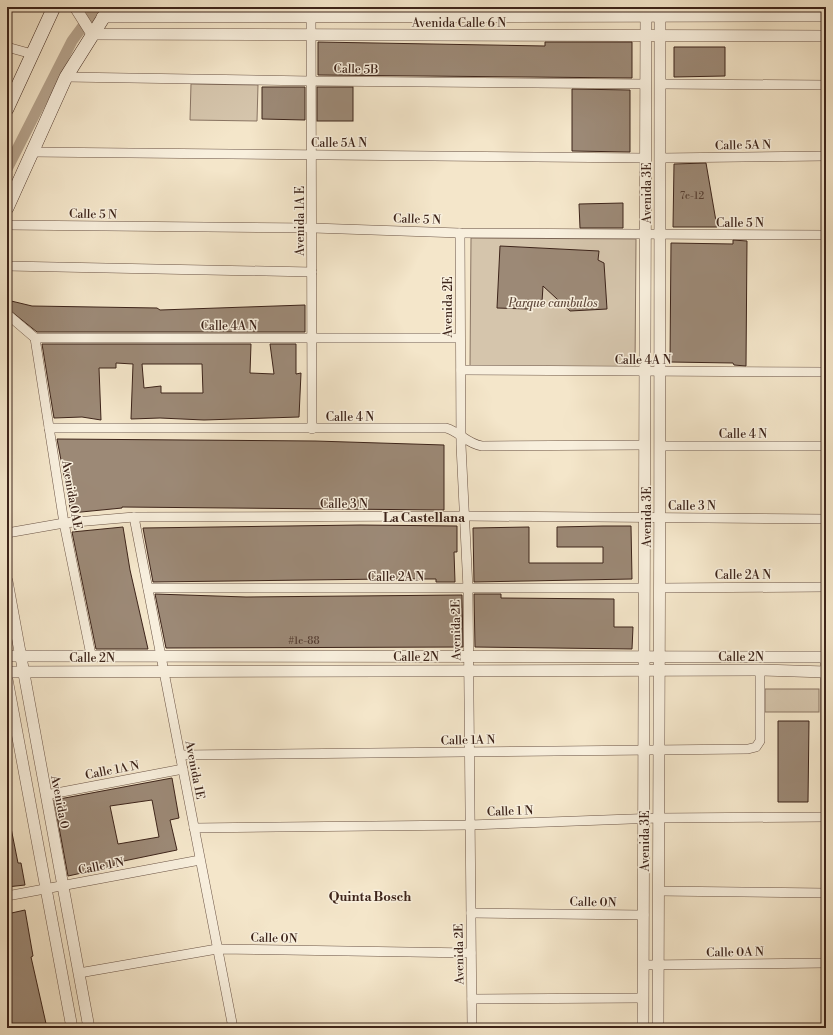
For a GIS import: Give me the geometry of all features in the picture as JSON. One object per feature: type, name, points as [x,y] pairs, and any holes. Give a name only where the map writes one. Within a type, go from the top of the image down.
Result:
[{"type":"main road","points":[[7,109],[54,7]]},
{"type":"main road","points":[[7,208],[31,152],[89,29],[106,12]]},
{"type":"street","points":[[75,7],[89,29]]},
{"type":"street","name":"Avenida 3E","points":[[643,1028],[646,11]]},
{"type":"street","name":"Avenida Calle 6 N","points":[[106,12],[660,11],[826,16]]},
{"type":"street","name":"Avenida 3E","points":[[658,1028],[658,657],[661,518],[660,11]]},
{"type":"street","name":"Avenida 1A E","points":[[311,12],[313,228],[312,429]]},
{"type":"street","name":"Avenida Calle 6 N","points":[[89,29],[311,36],[826,36]]},
{"type":"street","points":[[7,47],[32,54]]},
{"type":"street","name":"Calle 5B","points":[[66,77],[646,84]]},
{"type":"street","points":[[660,84],[826,85]]},
{"type":"street","points":[[646,131],[660,131]]},
{"type":"street","name":"Calle 5A N","points":[[31,152],[646,158]]},
{"type":"street","name":"Calle 5A N","points":[[660,158],[826,156]]},
{"type":"street","name":"Calle 5 N","points":[[7,225],[313,228],[460,233],[826,235]]},
{"type":"street","name":"Avenida 2E","points":[[460,233],[461,436],[468,589],[472,1028]]},
{"type":"street","points":[[7,266],[312,272]]},
{"type":"street","points":[[7,314],[35,338]]},
{"type":"street","name":"Calle 4A N","points":[[35,338],[460,338]]},
{"type":"street","name":"Avenida 0AE","points":[[35,338],[64,523],[91,655]]},
{"type":"street","name":"Calle 4A N","points":[[461,370],[826,372]]},
{"type":"street","name":"Calle 4 N","points":[[49,428],[446,428],[456,430],[461,436],[474,445],[482,446],[645,444]]},
{"type":"street","name":"Calle 4 N","points":[[660,446],[826,446]]},
{"type":"street","name":"Calle 3 N","points":[[7,533],[64,523],[134,517],[464,516],[826,519]]},
{"type":"street","name":"Avenida 1E","points":[[134,517],[233,1028]]},
{"type":"street","name":"Avenida 0","points":[[7,581],[89,1028]]},
{"type":"street","name":"Calle 2A N","points":[[659,588],[826,587]]},
{"type":"street","name":"Calle 2A N","points":[[148,588],[644,588]]},
{"type":"street","name":"Calle 2N","points":[[7,656],[826,657]]},
{"type":"street","points":[[826,657],[826,802]]},
{"type":"street","name":"Calle 2N","points":[[7,672],[468,670],[760,670],[826,672]]},
{"type":"street","name":"Calle 1A N","points":[[180,755],[658,750],[756,747],[760,741],[760,670]]},
{"type":"street","points":[[7,679],[11,726],[46,889],[72,1028]]},
{"type":"street","name":"Calle 1A N","points":[[46,795],[183,769]]},
{"type":"street","name":"Calle 1 N","points":[[194,828],[470,825],[658,818],[826,817]]},
{"type":"street","name":"Calle 1 N","points":[[7,896],[200,860]]},
{"type":"street","points":[[658,891],[826,893]]},
{"type":"street","name":"Calle 0N","points":[[471,913],[644,915]]},
{"type":"street","name":"Calle 0N","points":[[79,973],[217,949],[472,954]]},
{"type":"street","name":"Calle 0A N","points":[[643,965],[826,963]]},
{"type":"street","points":[[472,999],[643,998]]},
{"type":"green space","points":[[191,84],[258,85],[257,121],[190,120]]},
{"type":"green space","name":"Parque cambulos","points":[[471,238],[636,239],[635,368],[470,367]]},
{"type":"green space","points":[[765,689],[819,689],[819,712],[765,712]]},
{"type":"building","points":[[318,42],[545,46],[545,42],[632,42],[632,78],[318,75]]},
{"type":"building","points":[[674,47],[725,47],[725,76],[674,77]]},
{"type":"building","points":[[262,87],[305,87],[305,120],[262,119]]},
{"type":"building","points":[[317,87],[353,87],[353,121],[317,121]]},
{"type":"building","points":[[572,89],[630,90],[630,152],[572,151]]},
{"type":"building","points":[[706,163],[717,227],[673,227],[674,164]]},
{"type":"building","points":[[623,203],[623,228],[580,228],[579,204]]},
{"type":"building","points":[[733,240],[747,241],[746,366],[734,365],[733,363],[670,362],[671,243],[733,244]]},
{"type":"building","points":[[500,246],[599,251],[598,260],[604,263],[607,309],[570,311],[543,286],[542,302],[528,309],[497,308]]},
{"type":"building","points":[[7,300],[32,306],[157,308],[160,310],[305,305],[305,332],[37,332],[7,308]]},
{"type":"building","points":[[42,344],[251,344],[250,373],[274,374],[270,344],[296,344],[296,374],[301,373],[299,417],[204,420],[160,418],[131,419],[133,364],[116,363],[116,368],[99,368],[101,420],[82,417],[54,418]],"holes":[[[142,364],[202,364],[203,393],[161,393],[161,386],[144,388]]]},
{"type":"building","points":[[57,439],[315,441],[444,445],[444,510],[122,507],[71,513]]},
{"type":"building","points":[[360,525],[457,526],[457,552],[454,552],[455,582],[436,582],[436,579],[386,579],[153,582],[143,528]]},
{"type":"building","points":[[631,526],[632,579],[474,582],[473,528],[529,527],[529,563],[603,563],[603,547],[557,547],[557,527]]},
{"type":"building","points":[[123,527],[130,570],[148,649],[96,649],[72,532]]},
{"type":"building","points":[[155,594],[246,597],[462,595],[463,647],[166,648]]},
{"type":"building","points":[[474,594],[501,594],[501,598],[614,599],[614,627],[633,627],[632,649],[475,647]]},
{"type":"building","points":[[778,721],[809,721],[808,802],[778,802]]},
{"type":"building","points":[[172,778],[179,818],[170,820],[177,850],[114,863],[114,866],[68,876],[54,800]],"holes":[[[152,800],[159,837],[118,844],[110,806]]]},
{"type":"building","points":[[7,828],[11,828],[18,863],[21,863],[25,885],[7,887]]},
{"type":"building","points":[[25,910],[33,956],[31,957],[47,1028],[7,1028],[7,914]]},
{"type":"waterway","points":[[7,169],[72,41],[97,7]]},
{"type":"district","name":"La Castellana","points":[[424,517]]},
{"type":"district","name":"Quinta Bosch","points":[[370,896]]}]
